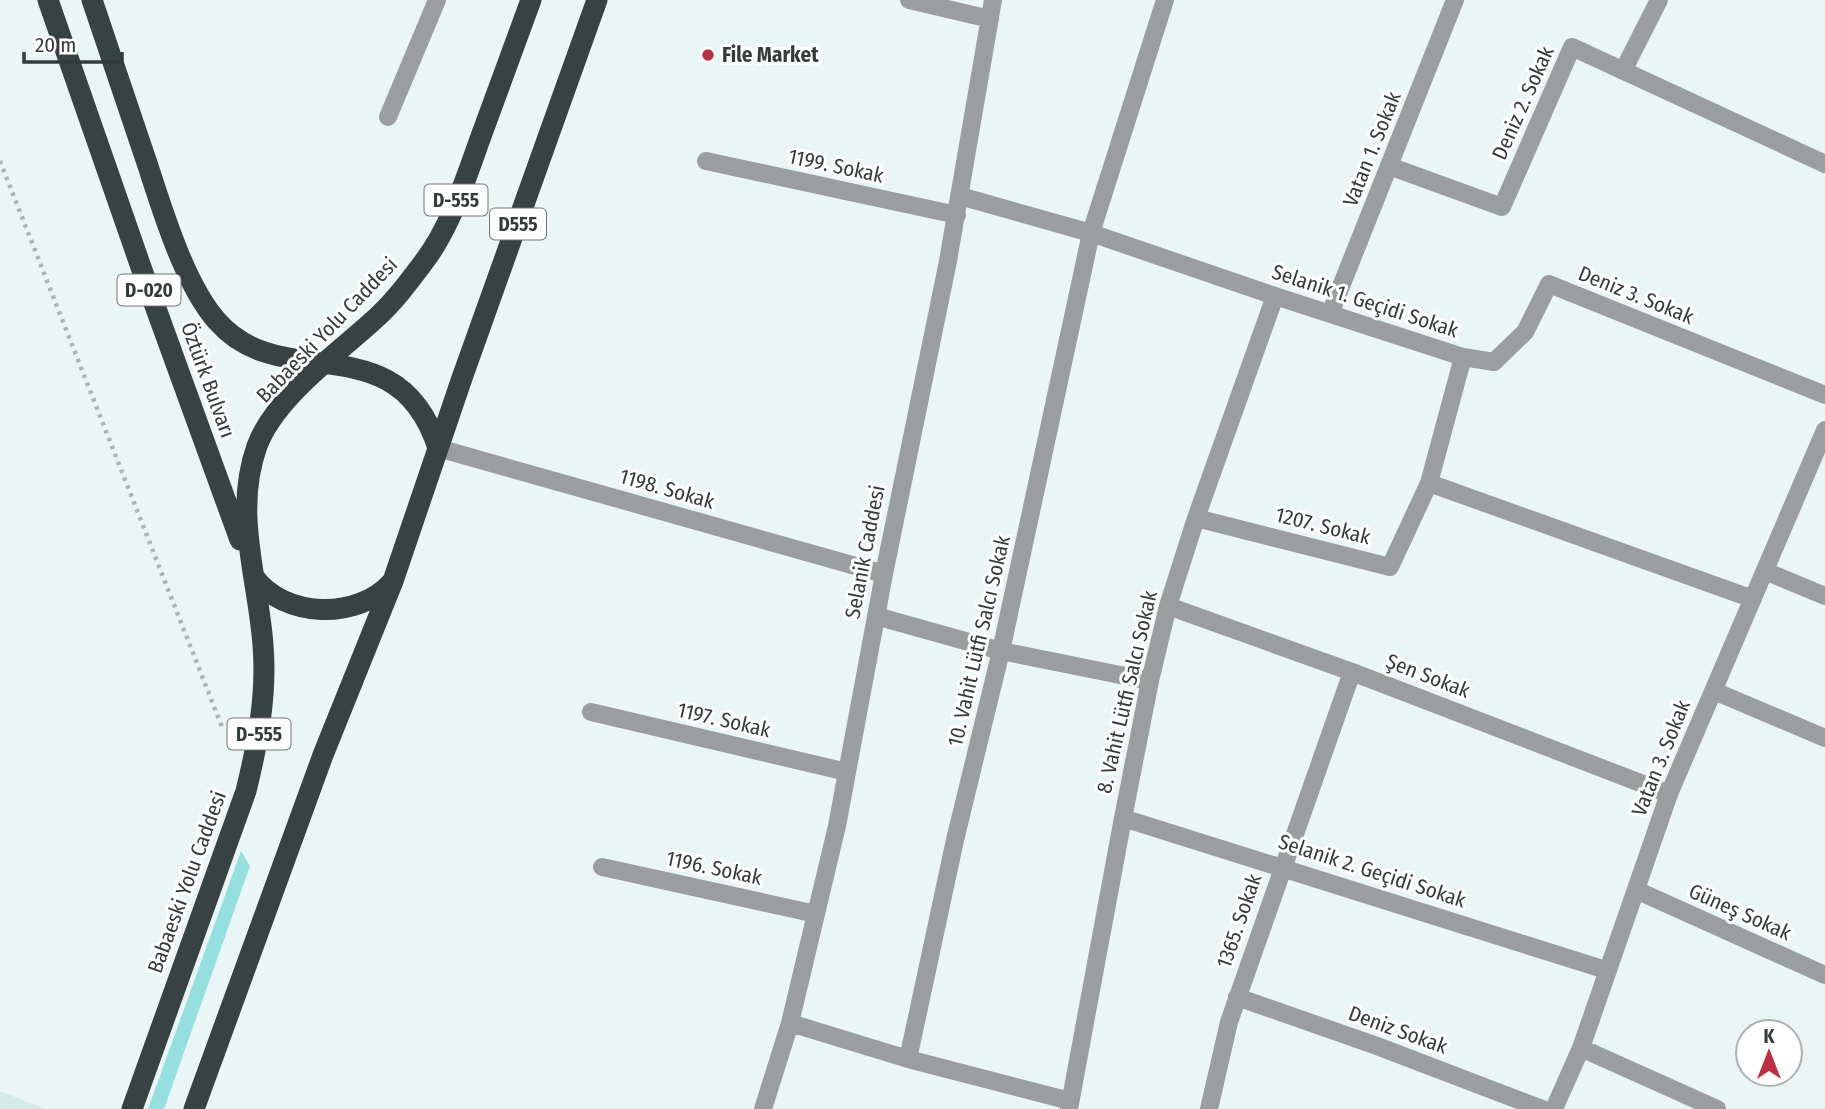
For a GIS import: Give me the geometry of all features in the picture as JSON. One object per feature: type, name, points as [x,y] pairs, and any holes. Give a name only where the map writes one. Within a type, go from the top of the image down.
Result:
[{"type":"highway","name":"Öztürk Bulvarı","points":[[48,0],[254,578]]},
{"type":"highway","name":"Öztürk Bulvarı","points":[[92,0],[167,223],[200,295],[216,321],[235,337],[258,349],[323,364]]},
{"type":"highway","name":"Babaeski Yolu Caddesi","points":[[132,1109],[246,791],[252,767],[264,693],[263,646],[245,505],[248,477],[258,443],[275,416],[323,364],[375,319],[425,260],[458,196],[531,0]]},
{"type":"highway","name":"D555","points":[[438,448],[597,0]]},
{"type":"highway","points":[[194,1109],[323,755],[393,581],[438,448],[422,411],[391,383],[371,372],[345,365],[323,364]]},
{"type":"highway","name":"D-020","points":[[254,578],[266,592],[284,603],[304,608],[328,609],[366,602],[382,593],[393,581]]},
{"type":"street","points":[[388,117],[437,0]]},
{"type":"street","points":[[909,0],[990,19]]},
{"type":"street","name":"Selanik Caddesi","points":[[763,1109],[790,1023],[847,772],[957,215],[993,0]]},
{"type":"street","name":"10. Vahit Lütfi Salcı Sokak","points":[[908,1059],[955,840],[1001,651],[1091,233],[1165,0]]},
{"type":"street","name":"Vatan 1. Sokak","points":[[1330,314],[1455,0]]},
{"type":"street","points":[[1623,71],[1654,2]]},
{"type":"street","name":"Deniz 2. Sokak","points":[[1389,166],[1502,207],[1572,47],[1825,164]]},
{"type":"street","name":"1199. Sokak","points":[[706,161],[957,215]]},
{"type":"street","name":"Selanik 1. Geçidi Sokak","points":[[960,196],[1091,233],[1464,357],[1429,483]]},
{"type":"street","name":"Deniz 3. Sokak","points":[[1464,357],[1494,362],[1525,332],[1549,284],[1825,395]]},
{"type":"street","name":"8. Vahit Lütfi Salcı Sokak","points":[[1069,1105],[1150,681],[1168,606],[1196,518],[1275,296]]},
{"type":"street","name":"Vatan 3. Sokak","points":[[1554,1109],[1581,1048],[1669,794],[1825,430]]},
{"type":"street","name":"1198. Sokak","points":[[438,448],[884,574]]},
{"type":"street","points":[[1429,483],[1754,599]]},
{"type":"street","name":"1207. Sokak","points":[[1196,518],[1390,567],[1429,483]]},
{"type":"street","points":[[1765,571],[1825,596]]},
{"type":"street","name":"Şen Sokak","points":[[1168,606],[1352,671],[1669,794]]},
{"type":"street","points":[[876,616],[1001,651],[1150,681]]},
{"type":"street","name":"1365. Sokak","points":[[1209,1109],[1229,1021],[1352,671]]},
{"type":"street","points":[[1714,691],[1825,738]]},
{"type":"street","name":"1197. Sokak","points":[[591,712],[847,772]]},
{"type":"street","name":"Selanik 2. Geçidi Sokak","points":[[1123,818],[1606,970]]},
{"type":"street","name":"1196. Sokak","points":[[601,867],[816,914]]},
{"type":"street","name":"Güneş Sokak","points":[[1636,890],[1825,975]]},
{"type":"street","name":"Deniz Sokak","points":[[1237,998],[1377,1046],[1542,1109]]},
{"type":"street","points":[[790,1023],[1069,1105]]},
{"type":"street","points":[[1581,1048],[1717,1109]]},
{"type":"path","points":[[0,161],[222,727]]},
{"type":"shaded area","points":[[241,851],[250,866],[164,1109],[148,1109]]},
{"type":"shaded area","points":[[0,1091],[45,1109],[0,1109]]},
{"type":"place","name":"File Market","points":[[708,55]]}]
